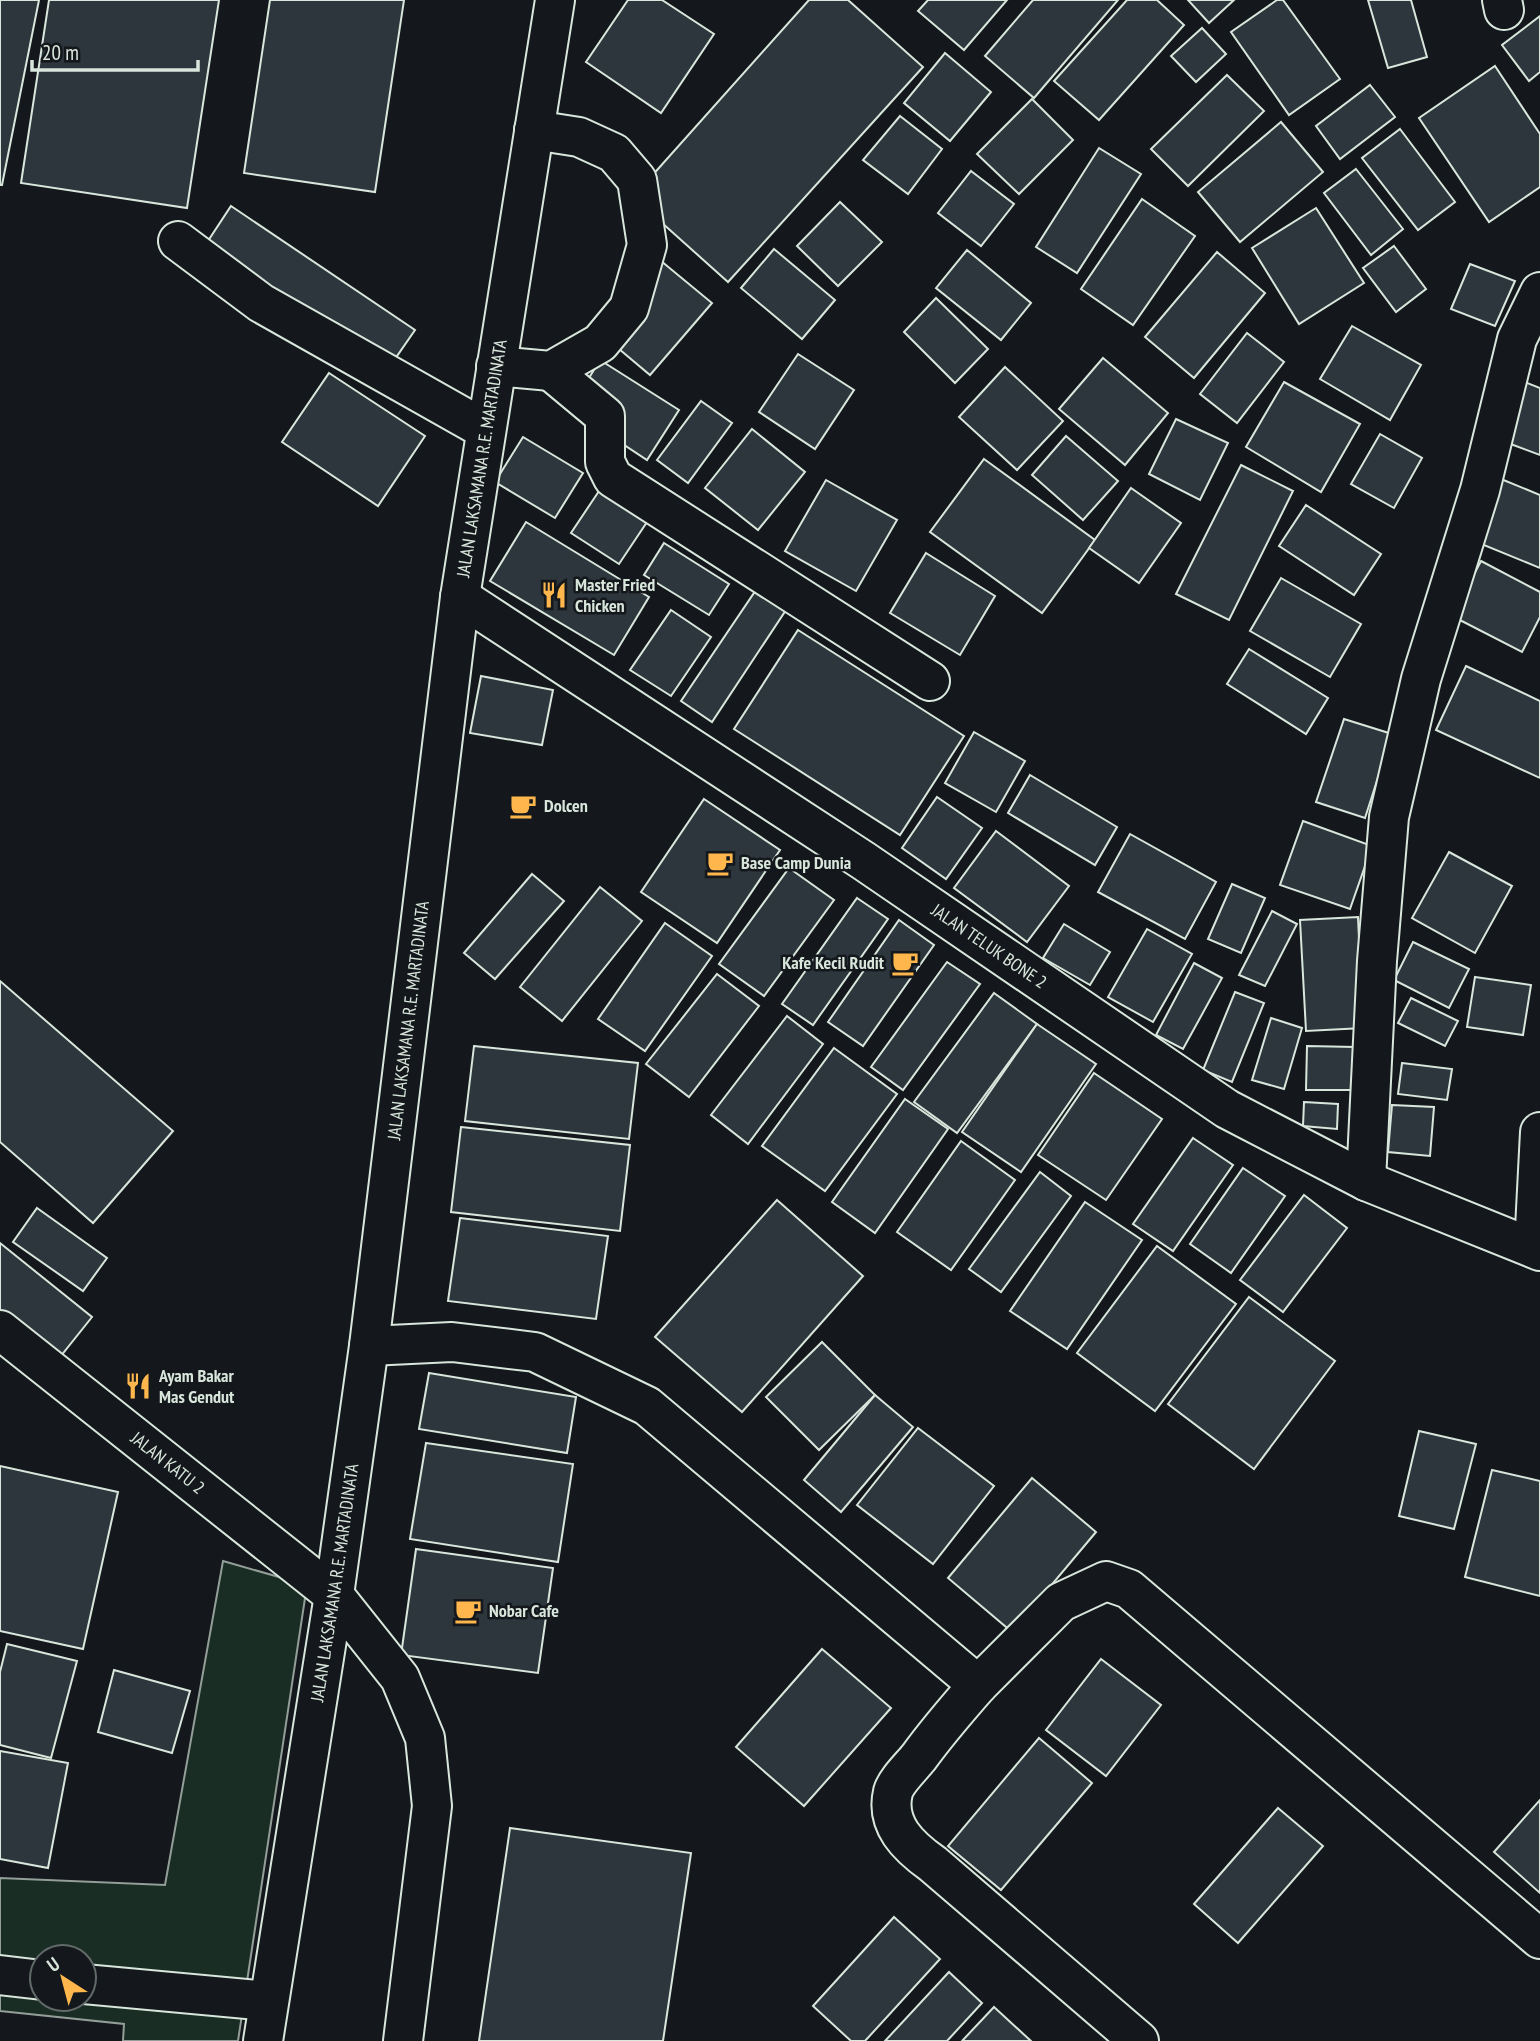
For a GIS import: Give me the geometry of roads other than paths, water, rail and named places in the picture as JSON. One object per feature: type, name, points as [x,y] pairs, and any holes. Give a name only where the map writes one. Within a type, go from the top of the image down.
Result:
[{"type":"street","name":"JALAN LAKSAMANA R.E. MARTADINATA","points":[[263,2041],[334,1595],[369,1346],[460,597],[555,0]]},
{"type":"street","points":[[534,130],[579,137],[614,153],[637,180],[647,245],[629,307],[600,342],[551,371]]},
{"type":"street","points":[[178,241],[261,303],[486,430]]},
{"type":"street","points":[[1366,1181],[1377,961],[1389,817],[1421,679],[1480,490],[1517,339],[1539,295]]},
{"type":"street","points":[[496,366],[551,371],[605,416],[605,462],[613,478],[930,681]]},
{"type":"street","name":"JALAN TELUK BONE 2","points":[[460,597],[864,861],[1227,1109],[1366,1181],[1537,1249]]},
{"type":"street","points":[[1537,1249],[1540,1132]]},
{"type":"street","name":"JALAN KATU 2","points":[[0,1330],[334,1595],[400,1678],[425,1738],[432,1806],[403,2041]]},
{"type":"street","points":[[369,1346],[452,1342],[536,1352],[647,1406],[978,1685]]},
{"type":"street","points":[[1139,2041],[914,1850],[899,1833],[892,1814],[893,1791],[978,1685],[1061,1602],[1106,1581],[1129,1589],[1540,1939]]},
{"type":"street","points":[[0,1975],[28,1978]]},
{"type":"street","points":[[98,1985],[268,2001]]},
{"type":"place","name":"Master Fried Chicken","points":[[554,595]]},
{"type":"place","name":"Dolcen","points":[[523,806]]},
{"type":"place","name":"Base Camp Dunia","points":[[720,863]]},
{"type":"place","name":"Kafe Kecil Rudit","points":[[905,963]]},
{"type":"place","name":"Ayam Bakar Mas Gendut","points":[[138,1386]]},
{"type":"place","name":"Nobar Cafe","points":[[468,1611]]}]
